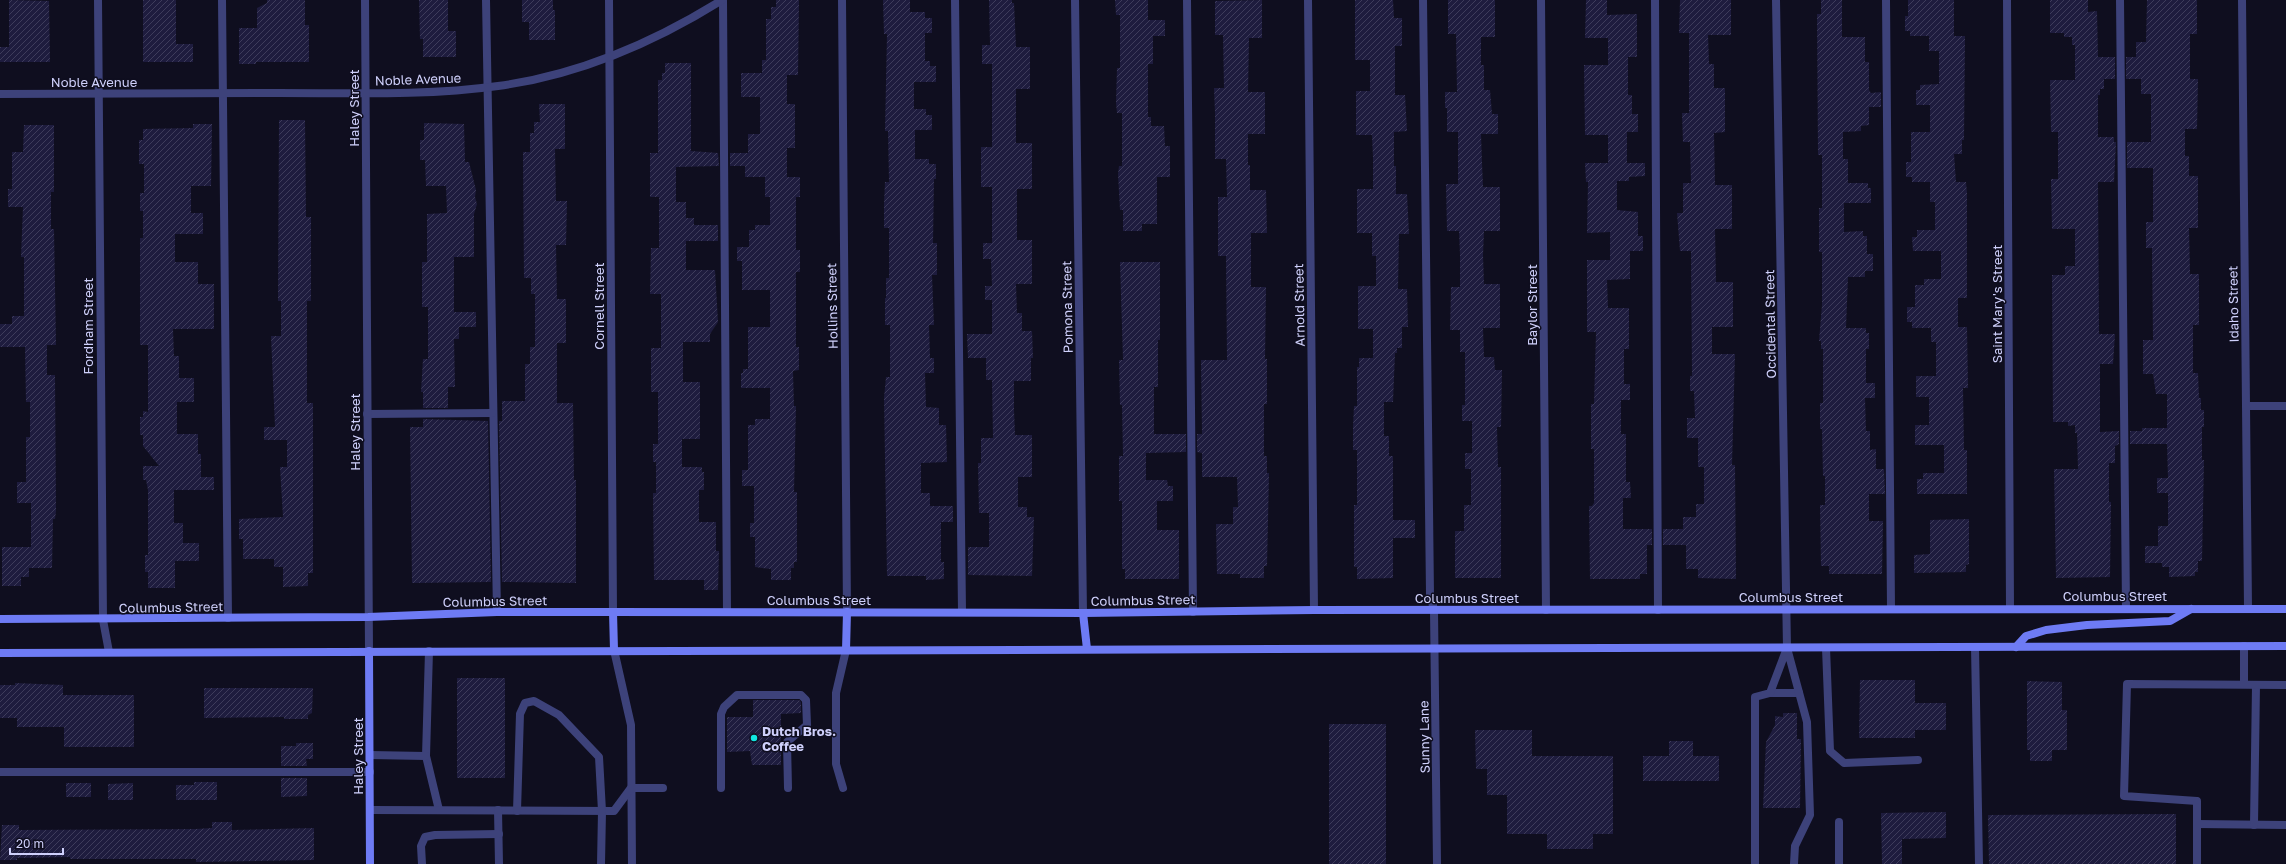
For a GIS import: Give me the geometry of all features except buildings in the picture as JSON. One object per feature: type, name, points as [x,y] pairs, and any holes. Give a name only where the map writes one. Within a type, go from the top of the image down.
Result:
[{"type":"main road","points":[[2016,647],[2026,636],[2046,630],[2170,621],[2191,608]]},
{"type":"main road","name":"Columbus Street","points":[[0,619],[102,620],[368,617],[497,612],[1083,613],[1314,610],[2286,609]]},
{"type":"main road","points":[[612,612],[614,650]]},
{"type":"main road","points":[[846,650],[847,612]]},
{"type":"main road","points":[[1083,613],[1087,649]]},
{"type":"main road","points":[[0,653],[370,650],[1435,649],[2286,646]]},
{"type":"main road","name":"Haley Street","points":[[370,650],[370,864]]},
{"type":"street","name":"Fordham Street","points":[[98,0],[102,620],[109,652]]},
{"type":"street","points":[[222,0],[228,618]]},
{"type":"street","name":"Haley Street","points":[[365,0],[368,617],[370,650]]},
{"type":"street","points":[[486,0],[486,88],[497,612]]},
{"type":"street","name":"Cornell Street","points":[[609,0],[612,612]]},
{"type":"street","name":"Noble Avenue","points":[[0,94],[452,91],[486,88],[538,79],[609,58],[673,29],[723,0]]},
{"type":"street","points":[[723,0],[727,612]]},
{"type":"street","name":"Hollins Street","points":[[842,0],[847,612]]},
{"type":"street","points":[[955,0],[962,612]]},
{"type":"street","name":"Pomona Street","points":[[1075,0],[1083,613]]},
{"type":"street","points":[[1187,0],[1194,612]]},
{"type":"street","name":"Arnold Street","points":[[1308,0],[1314,610]]},
{"type":"street","name":"Sunny Lane","points":[[1423,0],[1430,594],[1434,610],[1437,864]]},
{"type":"street","name":"Baylor Street","points":[[1541,0],[1546,610]]},
{"type":"street","points":[[1655,0],[1658,610]]},
{"type":"street","name":"Occidental Street","points":[[1776,0],[1787,648]]},
{"type":"street","points":[[1886,0],[1891,609]]},
{"type":"street","name":"Saint Mary's Street","points":[[2007,0],[2010,609]]},
{"type":"street","points":[[2120,0],[2126,608]]},
{"type":"street","name":"Idaho Street","points":[[2242,0],[2248,608]]},
{"type":"street","points":[[2246,406],[2286,406]]},
{"type":"street","points":[[367,414],[492,413]]},
{"type":"street","points":[[2244,646],[2244,684]]},
{"type":"street","points":[[1975,647],[1979,864]]},
{"type":"street","points":[[1770,693],[1787,648]]},
{"type":"street","points":[[1787,648],[1798,693],[1808,722],[1810,815],[1795,846],[1794,864]]},
{"type":"street","points":[[1826,648],[1830,751],[1844,763],[1918,760]]},
{"type":"street","points":[[614,650],[631,725],[632,864]]},
{"type":"street","points":[[843,788],[836,764],[836,693],[846,650]]},
{"type":"street","points":[[429,651],[426,756],[440,810]]},
{"type":"street","points":[[2197,864],[2197,801],[2124,796],[2128,684],[2286,685]]},
{"type":"street","points":[[2254,825],[2256,685]]},
{"type":"street","points":[[1755,864],[1755,697],[1770,693],[1798,693]]},
{"type":"street","points":[[721,788],[721,714],[724,707],[737,695],[800,695],[806,700],[807,725],[787,742],[788,788]]},
{"type":"street","points":[[517,811],[520,714],[525,703],[534,701],[559,715],[598,757],[602,811],[601,864]]},
{"type":"street","points":[[370,755],[426,756]]},
{"type":"street","points":[[0,772],[370,772]]},
{"type":"street","points":[[631,788],[663,788]]},
{"type":"street","points":[[370,810],[614,811],[631,788]]},
{"type":"street","points":[[498,810],[499,864]]},
{"type":"street","points":[[1839,822],[1839,864]]},
{"type":"street","points":[[2197,824],[2286,825]]},
{"type":"street","points":[[422,864],[421,846],[425,837],[435,835],[499,834]]},
{"type":"place","name":"Dutch Bros. Coffee","points":[[754,738]]}]
